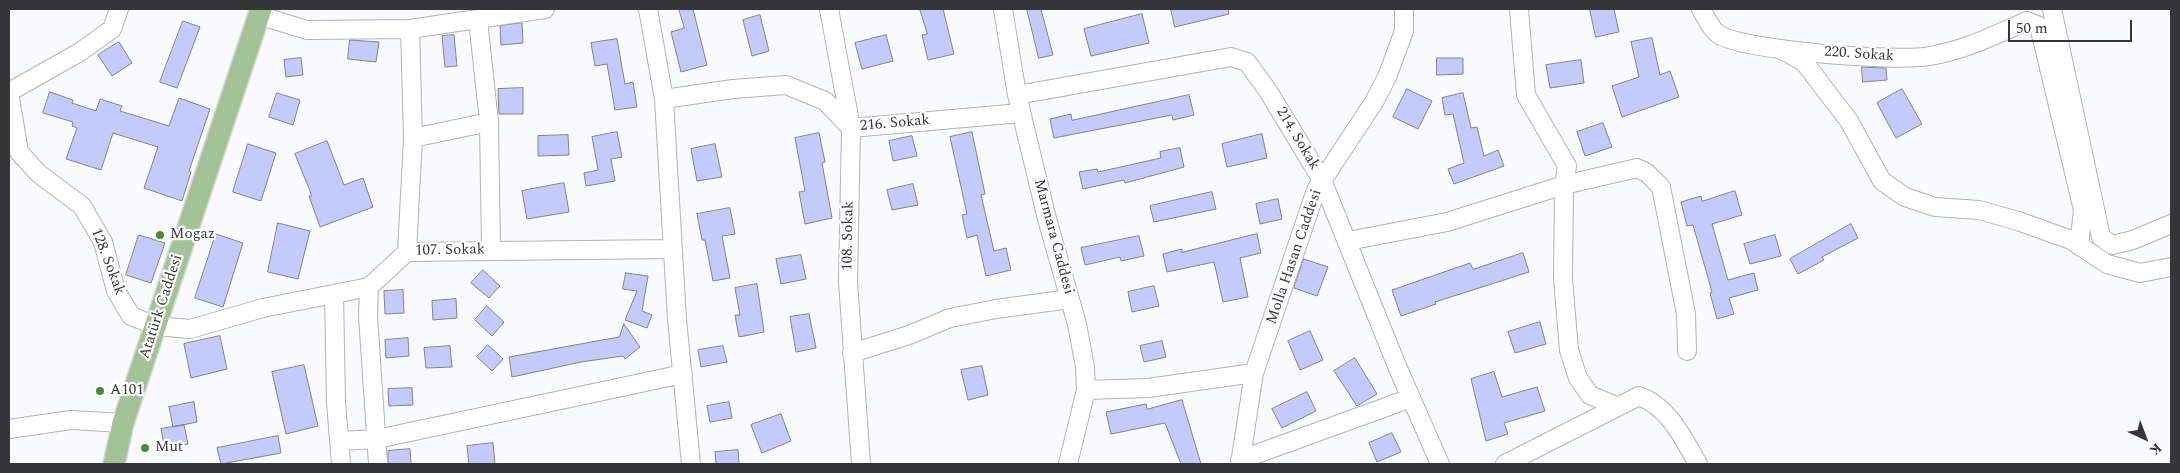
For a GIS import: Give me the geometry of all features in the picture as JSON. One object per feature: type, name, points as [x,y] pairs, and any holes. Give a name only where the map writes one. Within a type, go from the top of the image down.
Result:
[{"type":"main road","name":"Atatürk Caddesi","points":[[114,464],[123,423],[259,12]]},
{"type":"street","points":[[9,92],[80,52],[112,28],[119,9]]},
{"type":"street","points":[[259,12],[307,30],[410,29],[545,9]]},
{"type":"street","points":[[648,9],[664,99],[672,249],[691,464]]},
{"type":"street","name":"108. Sokak","points":[[829,9],[851,128],[848,282],[861,464]]},
{"type":"street","name":"Marmara Caddesi","points":[[1003,9],[1021,113],[1084,358],[1086,390],[1068,464]]},
{"type":"street","name":"Molla Hasan Caddesi","points":[[1240,462],[1254,373],[1316,190],[1374,102],[1387,77],[1404,31],[1404,9]]},
{"type":"street","points":[[1518,9],[1526,95],[1567,166],[1564,185],[1563,279],[1569,350],[1578,378],[1590,395],[1618,407]]},
{"type":"street","name":"220. Sokak","points":[[1700,9],[1718,34],[1751,45],[1782,50],[1901,58],[1928,57],[1967,48],[2027,15]]},
{"type":"street","points":[[2052,9],[2101,237],[2112,245],[2133,240],[2171,224]]},
{"type":"street","points":[[2027,15],[2039,26],[2083,210],[2079,246]]},
{"type":"street","points":[[478,20],[489,122],[491,250]]},
{"type":"street","points":[[407,252],[413,138],[410,29]]},
{"type":"street","points":[[1782,50],[1804,62],[1815,74],[1849,121],[1882,181],[1905,197],[1935,207],[1979,210],[2036,227],[2071,240],[2107,264],[2140,273],[2171,267]]},
{"type":"street","name":"214. Sokak","points":[[1017,95],[1231,57],[1247,62],[1268,90],[1322,180],[1440,464]]},
{"type":"street","name":"216. Sokak","points":[[664,99],[733,89],[786,86],[825,101],[851,128],[1021,113]]},
{"type":"street","name":"128. Sokak","points":[[9,92],[19,152],[38,172],[82,206],[103,242],[116,291],[131,316],[156,326]]},
{"type":"street","points":[[413,138],[489,122]]},
{"type":"street","points":[[1348,241],[1447,222],[1564,185],[1637,168],[1647,173],[1661,187],[1686,314],[1687,351]]},
{"type":"street","name":"107. Sokak","points":[[369,287],[407,252],[672,249]]},
{"type":"street","points":[[156,326],[190,329],[263,308],[369,287],[368,316],[378,464]]},
{"type":"street","points":[[334,294],[336,402],[341,464]]},
{"type":"street","points":[[852,353],[909,335],[950,318],[1070,298]]},
{"type":"street","points":[[1086,390],[1148,388],[1254,373]]},
{"type":"street","points":[[340,441],[377,438],[683,374]]},
{"type":"street","points":[[1505,464],[1639,396],[1650,400],[1671,419],[1698,464]]},
{"type":"street","points":[[1240,462],[1411,398]]},
{"type":"street","points":[[9,430],[70,420],[123,423]]},
{"type":"building","points":[[679,9],[693,9],[707,65],[681,72],[671,32],[684,28]]},
{"type":"building","points":[[920,9],[943,9],[954,54],[928,60],[922,35],[927,34]]},
{"type":"building","points":[[1027,9],[1041,9],[1053,55],[1039,58]]},
{"type":"building","points":[[1171,9],[1228,9],[1229,14],[1175,27]]},
{"type":"building","points":[[1590,9],[1614,9],[1619,32],[1596,37]]},
{"type":"building","points":[[1142,14],[1149,43],[1091,56],[1084,29]]},
{"type":"building","points":[[760,15],[769,51],[752,56],[743,20]]},
{"type":"building","points":[[183,21],[200,27],[177,88],[160,82]]},
{"type":"building","points":[[522,23],[523,43],[501,45],[500,26]]},
{"type":"building","points":[[454,35],[457,66],[445,67],[442,36]]},
{"type":"building","points":[[886,35],[893,61],[862,69],[855,43]]},
{"type":"building","points":[[1652,38],[1660,75],[1670,71],[1679,97],[1622,117],[1612,86],[1639,77],[1631,42]]},
{"type":"building","points":[[617,39],[625,84],[633,82],[637,107],[615,110],[607,64],[595,66],[591,43]]},
{"type":"building","points":[[350,40],[379,42],[376,62],[348,59]]},
{"type":"building","points":[[119,42],[132,63],[112,76],[98,55]]},
{"type":"building","points":[[301,58],[303,75],[286,77],[284,60]]},
{"type":"building","points":[[1437,58],[1463,58],[1463,74],[1437,75]]},
{"type":"building","points":[[1581,60],[1584,83],[1550,88],[1546,65]]},
{"type":"building","points":[[1862,67],[1886,68],[1887,80],[1863,82]]},
{"type":"building","points":[[523,88],[523,114],[499,114],[498,89]]},
{"type":"building","points":[[1407,89],[1432,101],[1418,129],[1393,117]]},
{"type":"building","points":[[1902,89],[1922,124],[1896,138],[1877,103]]},
{"type":"building","points":[[50,92],[73,100],[72,103],[96,111],[100,99],[122,106],[120,111],[169,126],[179,98],[210,109],[189,171],[191,172],[182,201],[144,188],[158,147],[113,133],[101,170],[66,159],[77,128],[72,126],[73,122],[43,113]]},
{"type":"building","points":[[277,93],[300,100],[293,125],[269,117]]},
{"type":"building","points":[[1463,93],[1471,128],[1477,127],[1484,156],[1498,150],[1504,166],[1454,184],[1448,169],[1464,163],[1453,114],[1445,115],[1442,98]]},
{"type":"building","points":[[1189,95],[1194,115],[1173,120],[1172,115],[1054,138],[1050,119],[1071,114],[1072,120]]},
{"type":"building","points":[[1603,123],[1612,147],[1585,156],[1577,132]]},
{"type":"building","points":[[617,132],[622,157],[611,159],[615,181],[586,186],[584,173],[598,170],[592,137]]},
{"type":"building","points":[[972,132],[985,194],[981,195],[994,251],[1006,248],[1011,270],[986,276],[977,235],[967,238],[962,215],[967,214],[950,137]]},
{"type":"building","points":[[819,133],[825,162],[822,163],[832,218],[805,224],[799,192],[805,191],[795,138]]},
{"type":"building","points":[[1262,134],[1267,158],[1227,167],[1222,144]]},
{"type":"building","points":[[568,135],[569,155],[538,156],[538,136]]},
{"type":"building","points":[[912,136],[917,156],[893,161],[889,141]]},
{"type":"building","points":[[327,141],[344,185],[363,178],[373,207],[320,227],[309,196],[312,196],[295,154]]},
{"type":"building","points":[[248,144],[276,153],[261,201],[233,192]]},
{"type":"building","points":[[715,144],[722,177],[697,181],[691,149]]},
{"type":"building","points":[[1180,148],[1184,167],[1125,183],[1124,180],[1083,189],[1079,172],[1097,169],[1098,172],[1161,158],[1160,152]]},
{"type":"building","points":[[564,183],[569,212],[527,219],[522,191]]},
{"type":"building","points":[[913,184],[918,205],[892,210],[887,190]]},
{"type":"building","points":[[1735,191],[1742,215],[1712,224],[1728,280],[1754,273],[1758,290],[1729,298],[1734,314],[1717,319],[1710,293],[1712,292],[1693,225],[1687,226],[1681,202],[1701,196],[1702,201]]},
{"type":"building","points":[[1212,192],[1216,209],[1154,222],[1150,206]]},
{"type":"building","points":[[1278,199],[1282,219],[1260,224],[1256,204]]},
{"type":"building","points":[[730,208],[735,234],[722,236],[730,278],[713,281],[705,240],[702,240],[697,214]]},
{"type":"building","points":[[278,223],[310,231],[298,279],[268,272]]},
{"type":"building","points":[[1851,224],[1858,238],[1822,257],[1824,260],[1798,274],[1790,259]]},
{"type":"building","points":[[216,234],[243,243],[223,307],[195,298]]},
{"type":"building","points":[[1257,234],[1261,253],[1240,258],[1248,297],[1223,302],[1214,262],[1167,272],[1163,254],[1182,249],[1182,252]]},
{"type":"building","points":[[139,235],[165,243],[151,283],[126,275]]},
{"type":"building","points":[[1775,235],[1781,256],[1750,264],[1744,244]]},
{"type":"building","points":[[1139,236],[1144,256],[1121,261],[1120,257],[1085,265],[1081,248]]},
{"type":"building","points":[[1523,253],[1529,272],[1435,302],[1436,304],[1401,316],[1392,290],[1470,263],[1473,269]]},
{"type":"building","points":[[801,255],[806,279],[781,284],[776,259]]},
{"type":"building","points":[[1304,259],[1328,267],[1317,296],[1294,288]]},
{"type":"building","points":[[483,270],[500,286],[489,298],[471,283]]},
{"type":"building","points":[[626,273],[648,276],[642,311],[652,315],[647,328],[625,320],[637,291],[623,289]]},
{"type":"building","points":[[757,284],[764,332],[739,337],[735,315],[740,315],[735,288]]},
{"type":"building","points":[[1154,286],[1159,306],[1132,312],[1128,292]]},
{"type":"building","points":[[403,290],[404,313],[385,314],[384,291]]},
{"type":"building","points":[[456,299],[457,318],[433,320],[432,301]]},
{"type":"building","points":[[487,306],[504,322],[492,336],[475,320]]},
{"type":"building","points":[[809,314],[816,348],[796,352],[790,317]]},
{"type":"building","points":[[1540,322],[1546,344],[1515,353],[1508,332]]},
{"type":"building","points":[[624,324],[640,347],[625,359],[623,356],[581,362],[512,377],[509,357],[619,337]]},
{"type":"building","points":[[1310,331],[1323,360],[1300,370],[1288,341]]},
{"type":"building","points":[[220,336],[227,369],[191,378],[184,344]]},
{"type":"building","points":[[408,338],[409,356],[386,358],[385,340]]},
{"type":"building","points":[[1162,341],[1166,357],[1144,362],[1140,346]]},
{"type":"building","points":[[488,345],[503,359],[492,371],[477,357]]},
{"type":"building","points":[[450,346],[452,367],[426,368],[424,348]]},
{"type":"building","points":[[723,346],[727,362],[701,367],[698,350]]},
{"type":"building","points":[[1355,358],[1377,394],[1357,406],[1334,371]]},
{"type":"building","points":[[304,365],[318,426],[286,434],[272,372]]},
{"type":"building","points":[[982,366],[988,395],[968,400],[961,370]]},
{"type":"building","points":[[1494,372],[1502,397],[1537,387],[1545,411],[1504,423],[1508,434],[1486,441],[1471,379]]},
{"type":"building","points":[[412,388],[413,405],[389,406],[388,389]]},
{"type":"building","points":[[1307,392],[1316,411],[1282,428],[1272,409]]},
{"type":"building","points":[[1182,400],[1201,464],[1181,464],[1165,423],[1111,434],[1106,412],[1146,404],[1147,409]]},
{"type":"building","points":[[194,402],[197,422],[173,427],[169,407]]},
{"type":"building","points":[[729,402],[732,418],[710,422],[707,406]]},
{"type":"building","points":[[781,414],[791,441],[762,453],[751,425]]},
{"type":"building","points":[[184,425],[188,444],[165,449],[161,429]]},
{"type":"building","points":[[1392,433],[1401,452],[1377,462],[1369,443]]},
{"type":"building","points":[[278,436],[281,453],[221,464],[217,448]]},
{"type":"building","points":[[493,443],[495,464],[469,464],[467,446]]},
{"type":"building","points":[[410,449],[411,464],[388,464],[388,451]]},
{"type":"building","points":[[738,450],[739,464],[716,464],[715,452]]},
{"type":"place","name":"Mogaz","points":[[160,235]]},
{"type":"place","name":"A101","points":[[100,391]]},
{"type":"place","name":"Mut","points":[[145,448]]}]
